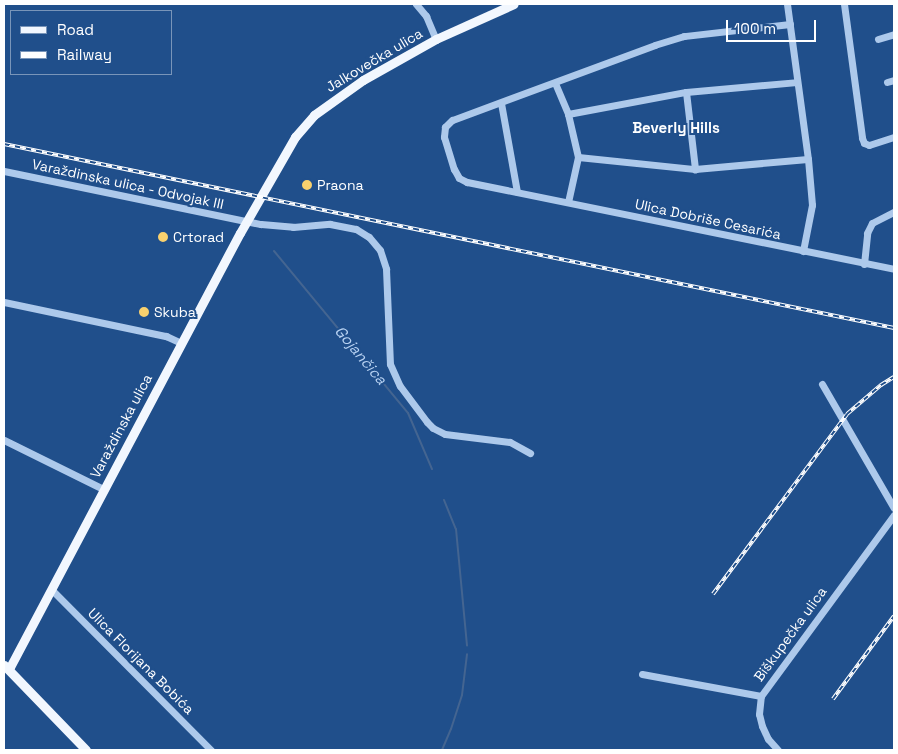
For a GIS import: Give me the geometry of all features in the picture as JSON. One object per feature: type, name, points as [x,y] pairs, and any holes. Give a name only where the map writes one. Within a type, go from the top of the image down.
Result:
[{"type":"main road","name":"Jalkovečka ulica","points":[[261,198],[291,142],[309,119],[362,80],[436,39],[514,4]]},
{"type":"main road","name":"Varaždinska ulica","points":[[6,667],[52,590],[103,489],[261,198]]},
{"type":"main road","points":[[6,667],[86,750]]},
{"type":"street","points":[[416,4],[426,16],[436,39]]},
{"type":"street","points":[[787,4],[808,159],[812,205],[803,252]]},
{"type":"street","points":[[844,4],[864,143],[869,145],[894,137]]},
{"type":"street","name":"Ulica Dobriše Cesarića","points":[[790,24],[684,36],[452,120],[445,127],[444,137],[454,169],[459,178],[467,182],[803,252],[894,269]]},
{"type":"street","points":[[878,39],[894,34]]},
{"type":"street","points":[[568,114],[686,92],[797,82]]},
{"type":"street","points":[[555,83],[568,114],[578,157],[568,202]]},
{"type":"street","points":[[686,92],[695,169]]},
{"type":"street","points":[[501,103],[517,192]]},
{"type":"street","points":[[578,157],[695,169],[808,159]]},
{"type":"street","name":"Varaždinska ulica - Odvojak III","points":[[4,171],[247,221],[293,228],[330,224],[356,229],[369,237],[380,250],[386,269],[390,364],[405,392],[427,422],[439,432],[510,442],[530,453]]},
{"type":"street","points":[[864,264],[868,233],[872,223],[894,212]]},
{"type":"street","points":[[4,302],[166,336],[181,343]]},
{"type":"street","points":[[822,384],[894,508]]},
{"type":"street","points":[[4,440],[103,489]]},
{"type":"street","name":"Biškupečka ulica","points":[[642,674],[761,696],[894,515]]},
{"type":"street","name":"Ulica Florijana Bobića","points":[[52,590],[211,750]]},
{"type":"street","points":[[761,696],[759,714],[762,726],[768,739],[778,750]]},
{"type":"waterway","name":"Gojančica","points":[[274,251],[408,413],[432,469]]},
{"type":"waterway","name":"Gojančica","points":[[444,500],[456,529],[467,645]]},
{"type":"waterway","name":"Gojančica","points":[[442,750],[462,695],[467,654]]},
{"type":"railway","points":[[4,144],[894,328]]},
{"type":"railway","points":[[713,594],[847,414],[881,385],[894,377]]},
{"type":"railway","points":[[833,699],[894,616]]},
{"type":"place","name":"Praona","points":[[307,185]]},
{"type":"place","name":"Crtorad","points":[[163,237]]},
{"type":"place","name":"Skuba","points":[[144,312]]},
{"type":"district","name":"Beverly Hills","points":[[676,128]]}]
